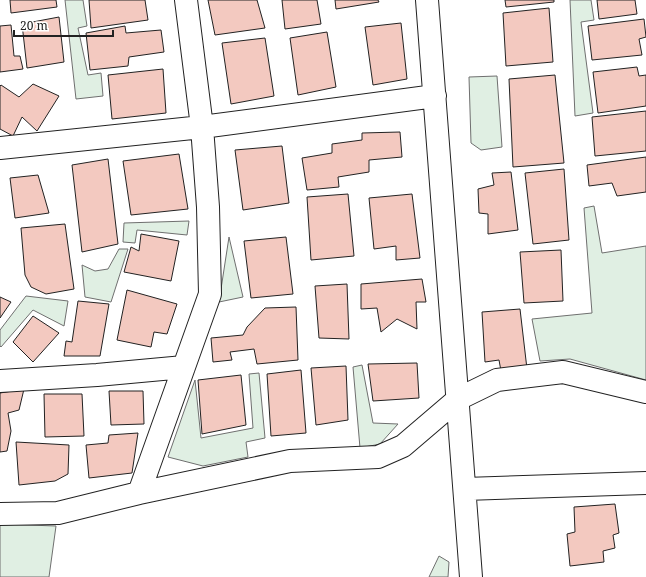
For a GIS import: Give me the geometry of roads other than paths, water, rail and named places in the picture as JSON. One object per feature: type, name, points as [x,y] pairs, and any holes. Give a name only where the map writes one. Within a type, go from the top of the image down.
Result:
[{"type":"street","points":[[140,493],[210,294],[208,207],[202,127],[186,0]]},
{"type":"street","points":[[427,0],[471,577]]},
{"type":"street","points":[[0,148],[202,127],[434,96]]},
{"type":"street","points":[[0,381],[97,375],[184,367]]},
{"type":"street","points":[[0,514],[58,513],[140,493],[290,461],[378,457],[403,446],[458,399],[497,380],[563,372],[646,392]]},
{"type":"street","points":[[465,489],[646,483]]}]
